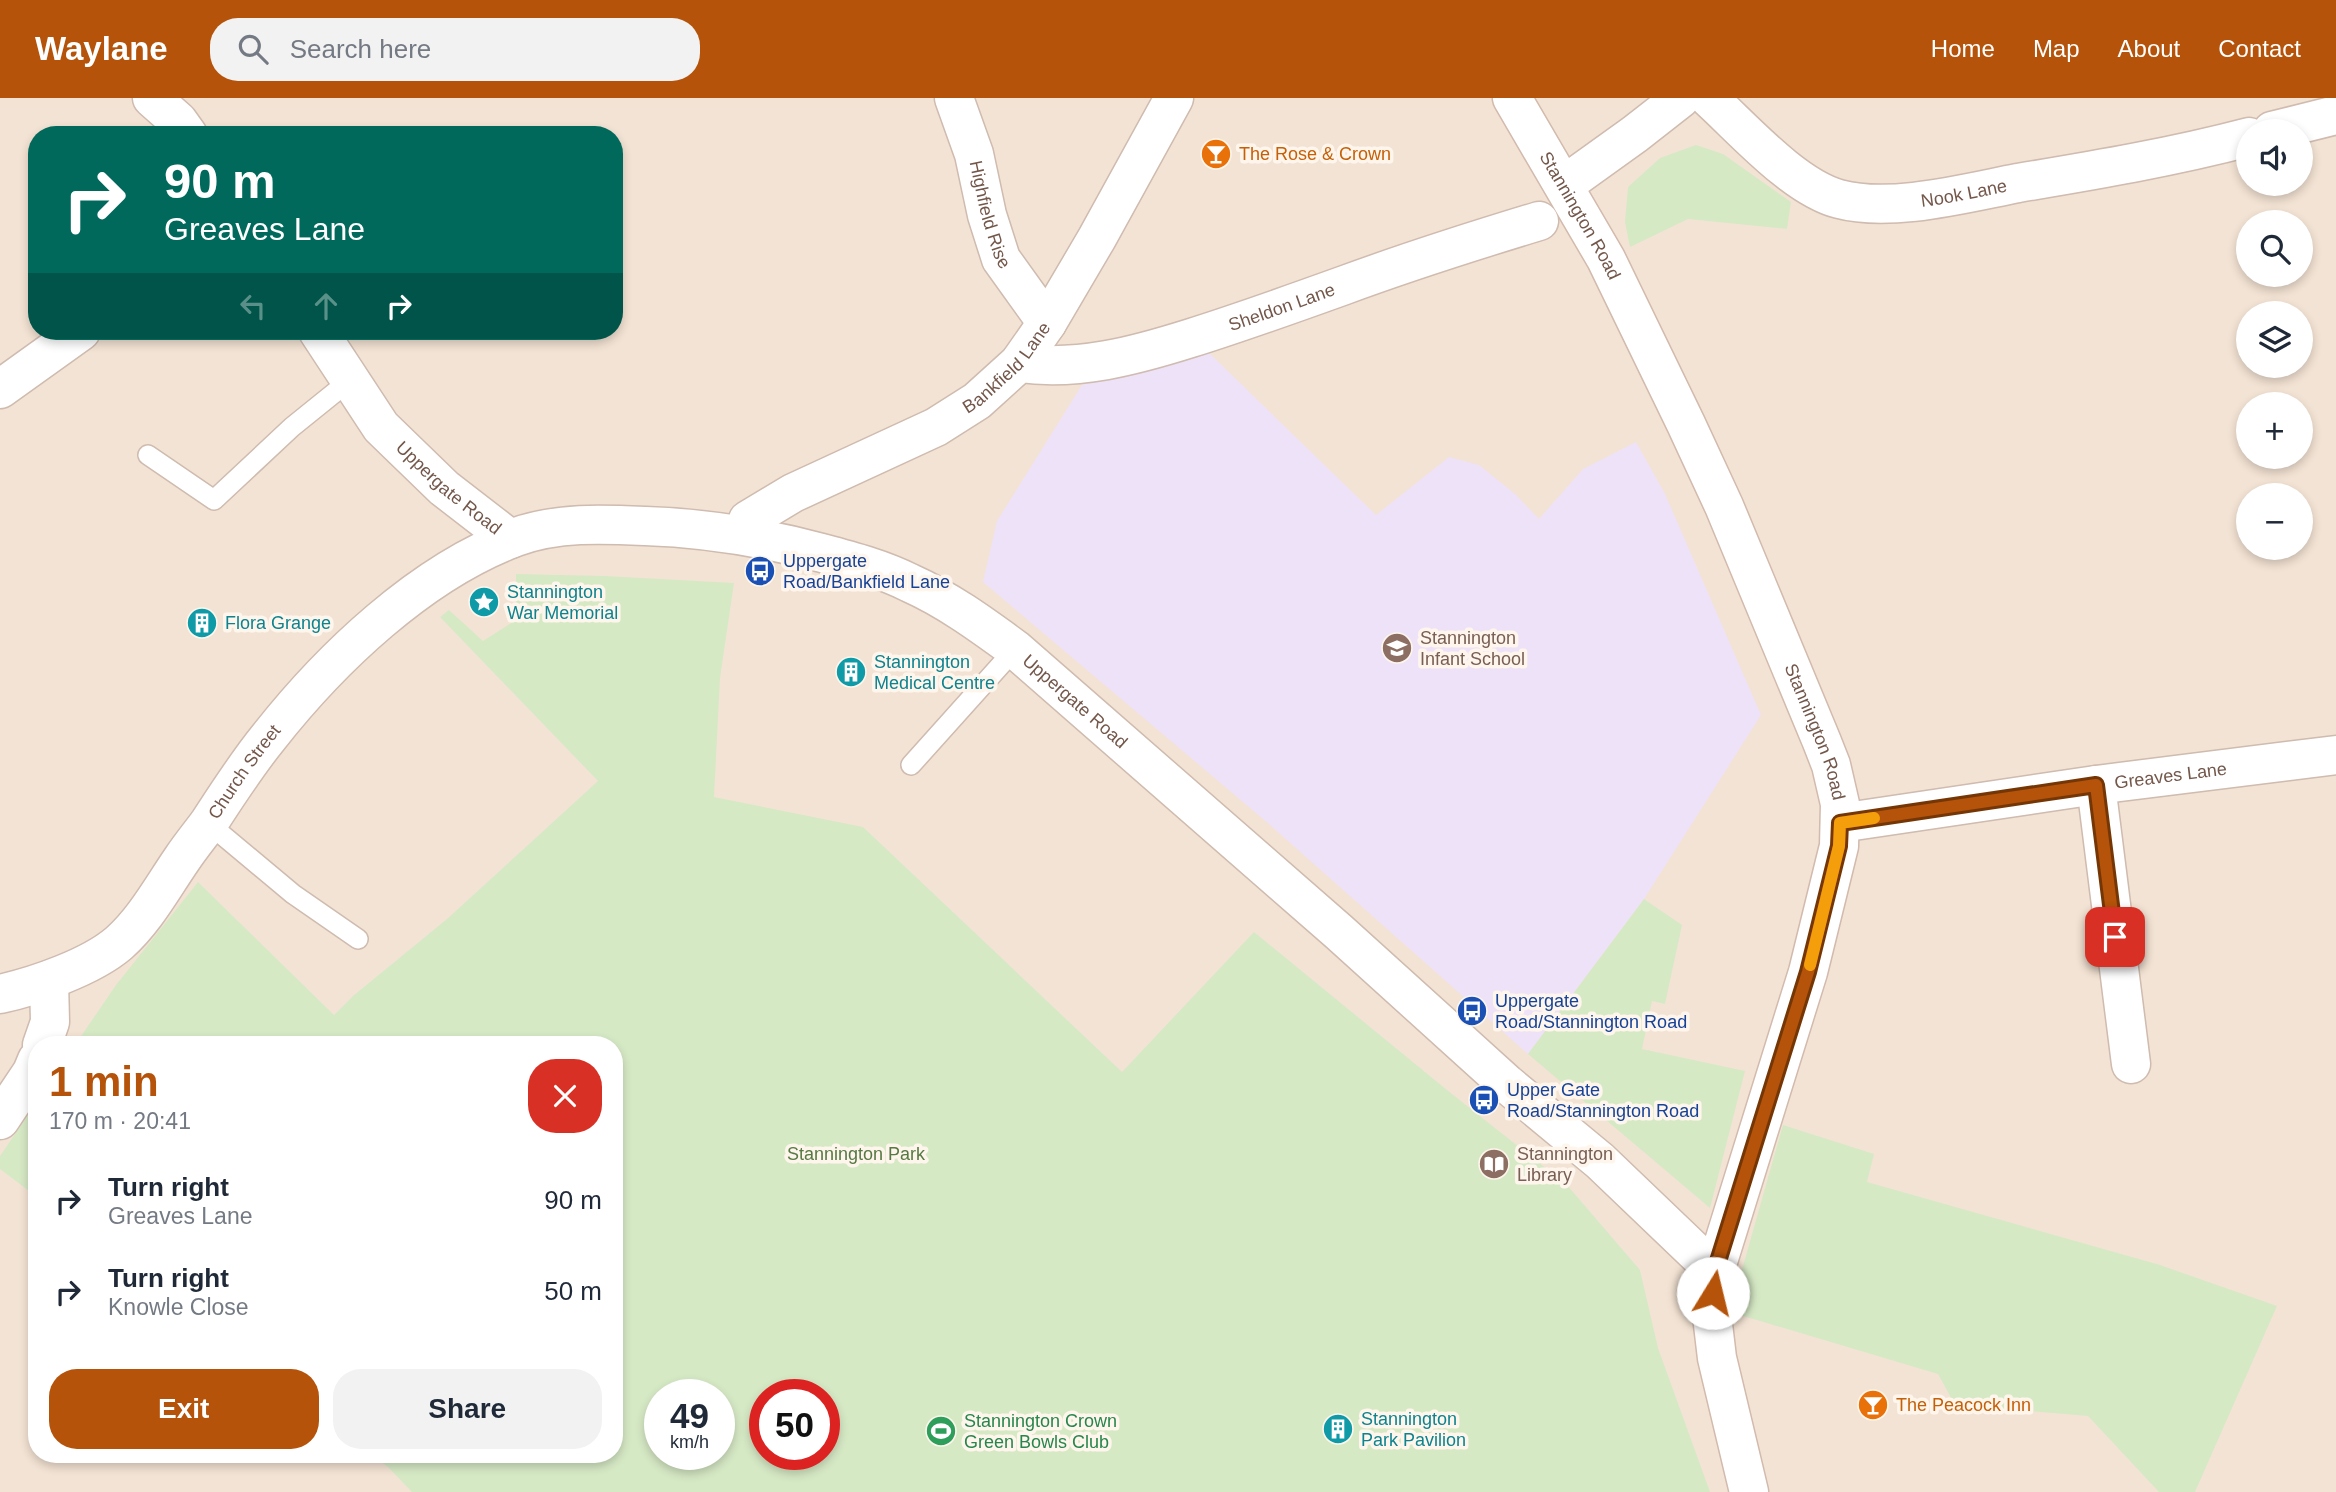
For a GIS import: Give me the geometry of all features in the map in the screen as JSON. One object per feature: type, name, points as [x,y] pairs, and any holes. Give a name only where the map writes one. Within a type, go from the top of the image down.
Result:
[{"type":"street","points":[[152,98],[182,126]]},
{"type":"street","name":"Highfield Rise","points":[[954,98],[974,153],[987,215],[1001,259],[1047,323]]},
{"type":"street","name":"Bankfield Lane","points":[[743,534],[748,520],[793,493],[936,427],[977,401],[1019,363],[1047,323],[1174,98]]},
{"type":"street","name":"Stannington Road","points":[[1512,98],[1606,259],[1724,506],[1827,754],[1840,804],[1839,846],[1808,972],[1715,1271],[1712,1315],[1717,1358],[1749,1492]]},
{"type":"street","points":[[1564,185],[1681,98]]},
{"type":"street","name":"Nook Lane","points":[[1709,98],[1808,186],[1838,199],[1875,204],[1931,199],[2172,156],[2236,140]]},
{"type":"street","points":[[2313,121],[2336,115]]},
{"type":"street","name":"Sheldon Lane","points":[[1019,363],[1047,367],[1076,366],[1139,354],[1236,324],[1418,258],[1539,221]]},
{"type":"street","points":[[0,388],[68,340]]},
{"type":"street","name":"Uppergate Road","points":[[324,340],[381,427],[444,488],[510,539],[555,527],[602,524],[743,534],[864,564],[911,583],[966,615],[1015,649],[1339,932],[1507,1084],[1600,1161],[1715,1271]]},
{"type":"street","name":"Church Street","points":[[0,994],[49,980],[118,945],[143,918],[266,741],[308,691],[359,640],[422,588],[463,562],[510,539]]},
{"type":"street","name":"Greaves Lane","points":[[1840,823],[2096,785],[2336,755]]},
{"type":"street","points":[[2096,785],[2131,1064]]},
{"type":"street","points":[[45,1036],[50,1022],[49,980]]},
{"type":"street","points":[[0,1120],[28,1078]]},
{"type":"lane","points":[[148,455],[214,500],[292,427],[349,380]]},
{"type":"lane","points":[[911,765],[1015,649]]},
{"type":"lane","points":[[208,823],[293,894],[358,939]]},
{"type":"shaded area","points":[[0,98],[2336,98],[2336,1492],[0,1492]]},
{"type":"shaded area","name":"Stannington Infant School","points":[[1207,351],[1376,515],[1449,457],[1479,465],[1515,494],[1539,519],[1583,469],[1636,442],[1665,494],[1761,715],[1644,899],[1528,1054],[1269,824],[983,582],[997,521],[1082,385]]},
{"type":"green space","points":[[1696,145],[1723,154],[1791,202],[1787,229],[1688,219],[1630,247],[1625,222],[1628,187],[1660,158]]},
{"type":"green space","name":"Stannington Park","points":[[516,574],[734,583],[720,678],[714,797],[863,827],[1122,1072],[1254,932],[1567,1185],[1640,1270],[1658,1348],[1710,1492],[412,1492],[383,1463],[623,1463],[623,1036],[81,1036],[116,985],[198,882],[334,1015],[353,996],[447,919],[598,781],[440,617],[449,610],[483,641],[516,620]]},
{"type":"green space","points":[[1644,899],[1682,925],[1665,1004],[1652,1001],[1642,1049],[1745,1071],[1710,1208],[1528,1054]]},
{"type":"green space","points":[[28,1115],[28,1190],[0,1169],[0,1156]]},
{"type":"green space","points":[[1783,1125],[1874,1154],[1867,1182],[2160,1265],[2277,1306],[2195,1492],[2159,1492],[2088,1416],[1955,1405],[1938,1374],[1730,1312]]},
{"type":"slow traffic","points":[[1810,965],[1839,846],[1840,823],[1874,818]]},
{"type":"place","name":"The Rose & Crown","points":[[1216,154]]},
{"type":"place","name":"Uppergate Road/Bankfield Lane","points":[[760,571]]},
{"type":"place","name":"Stannington War Memorial","points":[[484,602]]},
{"type":"place","name":"Flora Grange","points":[[202,623]]},
{"type":"place","name":"Stannington Infant School","points":[[1397,648]]},
{"type":"place","name":"Stannington Medical Centre","points":[[851,672]]},
{"type":"place","name":"Uppergate Road/Stannington Road","points":[[1472,1011]]},
{"type":"place","name":"Upper Gate Road/Stannington Road","points":[[1484,1100]]},
{"type":"place","name":"Stannington Library","points":[[1494,1164]]},
{"type":"place","name":"The Peacock Inn","points":[[1873,1405]]},
{"type":"place","name":"Stannington Park Pavilion","points":[[1338,1429]]},
{"type":"place","name":"Stannington Crown Green Bowls Club","points":[[941,1431]]},
{"type":"route","points":[[1713,1293],[1715,1271],[1808,972],[1839,846],[1840,823],[2096,785],[2115,937]]}]
